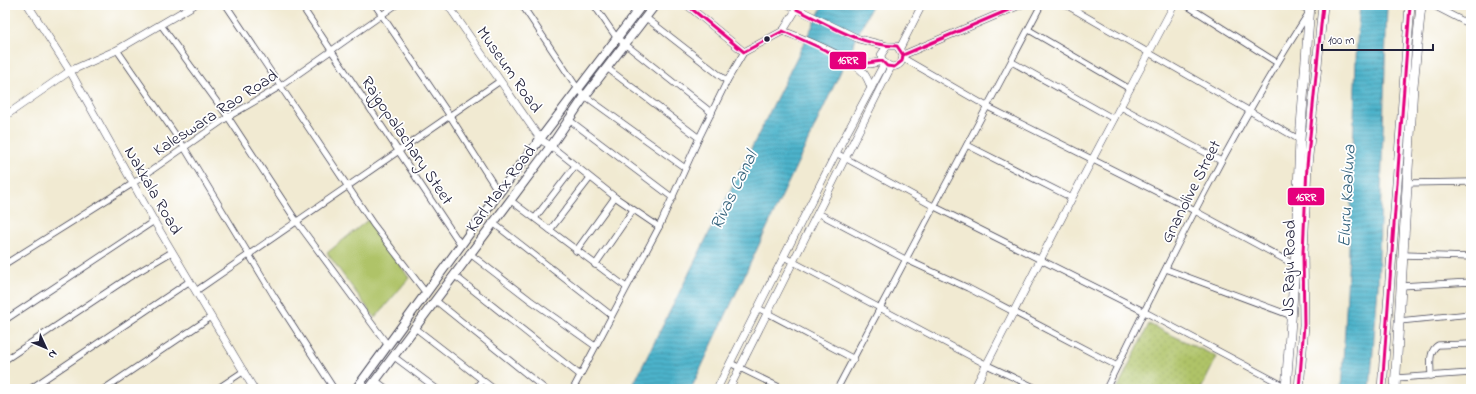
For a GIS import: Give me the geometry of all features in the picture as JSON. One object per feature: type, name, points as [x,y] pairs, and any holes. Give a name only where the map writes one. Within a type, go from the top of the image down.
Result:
[{"type":"main road","name":"Karl Marx Road","points":[[356,389],[387,344],[499,193],[541,140],[616,37],[642,5]]},
{"type":"main road","name":"Karl Marx Road","points":[[368,389],[492,222],[551,146],[585,96],[645,17],[656,5]]},
{"type":"main road","name":"JS Raju Road","points":[[1299,389],[1304,325],[1304,252],[1307,166],[1323,5]]},
{"type":"main road","points":[[1382,389],[1410,5]]},
{"type":"main road","points":[[1395,389],[1413,86],[1421,5]]},
{"type":"main road","name":"JS Raju Road","points":[[1287,388],[1295,265],[1300,140],[1310,8]]},
{"type":"street","name":"Nakkala Road","points":[[28,5],[70,72],[132,184],[254,389]]},
{"type":"street","points":[[5,116],[70,72],[117,50],[194,5]]},
{"type":"street","points":[[226,5],[348,187],[426,293]]},
{"type":"street","name":"Rajgopalachary Steet","points":[[301,5],[461,245]]},
{"type":"street","points":[[375,5],[450,116],[499,193]]},
{"type":"street","name":"Kaleswara Rao Road","points":[[5,264],[132,184],[228,117],[281,86],[396,5]]},
{"type":"street","name":"Museum Road","points":[[448,5],[541,140],[551,146]]},
{"type":"street","points":[[522,5],[578,89],[585,96],[685,168]]},
{"type":"street","points":[[594,5],[616,37],[712,113]]},
{"type":"street","points":[[687,5],[744,52]]},
{"type":"street","points":[[789,5],[798,7],[859,39],[887,46],[894,45],[902,54],[988,107],[1195,211],[1295,265]]},
{"type":"street","points":[[849,62],[860,64],[900,64],[902,54],[922,5]]},
{"type":"street","points":[[902,54],[1020,5]]},
{"type":"street","points":[[837,389],[1041,5]]},
{"type":"street","points":[[1066,5],[1148,54],[1300,140]]},
{"type":"street","points":[[975,389],[1072,198],[1174,5]]},
{"type":"street","points":[[1186,5],[1276,62]]},
{"type":"street","points":[[1300,5],[1310,8]]},
{"type":"street","points":[[1432,5],[1471,25]]},
{"type":"street","points":[[573,389],[659,227],[699,138],[727,81],[744,52],[783,31],[798,7]]},
{"type":"street","name":"Gnanolive Street","points":[[1106,389],[1143,312],[1221,161],[1276,62],[1310,8]]},
{"type":"street","points":[[645,17],[727,81]]},
{"type":"street","points":[[161,25],[228,117],[297,222],[387,344]]},
{"type":"street","points":[[1029,30],[1130,89]]},
{"type":"street","points":[[783,31],[799,37],[849,62],[863,72],[871,88]]},
{"type":"street","points":[[729,389],[845,157],[886,64],[882,51],[887,46]]},
{"type":"street","points":[[117,50],[184,147],[334,389]]},
{"type":"street","points":[[1012,62],[1114,118]]},
{"type":"street","points":[[717,389],[836,152],[886,64]]},
{"type":"street","points":[[607,68],[699,138]]},
{"type":"street","points":[[196,290],[348,187],[500,81]]},
{"type":"street","points":[[1121,107],[1221,161]]},
{"type":"street","points":[[568,119],[673,198]]},
{"type":"street","points":[[966,144],[1072,198]]},
{"type":"street","points":[[551,146],[632,210],[659,227]]},
{"type":"street","points":[[836,152],[933,206],[1143,312],[1287,388]]},
{"type":"street","points":[[535,218],[575,166]]},
{"type":"street","points":[[550,230],[590,178]]},
{"type":"street","points":[[1407,183],[1471,182]]},
{"type":"street","points":[[576,251],[615,197]]},
{"type":"street","points":[[510,200],[626,287]]},
{"type":"street","points":[[595,265],[632,210]]},
{"type":"street","points":[[818,213],[905,259],[1014,311],[1118,366]]},
{"type":"street","points":[[5,320],[154,221]]},
{"type":"street","points":[[492,222],[611,315]]},
{"type":"street","points":[[5,360],[128,278],[172,252]]},
{"type":"street","points":[[469,253],[530,300],[595,346]]},
{"type":"street","points":[[1404,255],[1471,257]]},
{"type":"street","points":[[784,257],[987,365],[1038,389]]},
{"type":"street","points":[[1166,269],[1292,316]]},
{"type":"street","points":[[454,275],[580,376]]},
{"type":"street","points":[[30,389],[190,281]]},
{"type":"street","points":[[1401,286],[1471,282]]},
{"type":"street","points":[[435,300],[545,389]]},
{"type":"street","points":[[758,308],[854,359]]},
{"type":"street","points":[[1400,321],[1471,314]]},
{"type":"street","points":[[104,389],[211,317]]},
{"type":"street","points":[[414,327],[494,389]]},
{"type":"street","points":[[1431,376],[1431,351],[1434,347],[1438,345],[1471,344]]},
{"type":"street","points":[[393,356],[437,389]]},
{"type":"street","points":[[730,364],[783,389]]},
{"type":"street","points":[[217,389],[244,370]]},
{"type":"street","points":[[1396,378],[1471,373]]},
{"type":"street","points":[[376,380],[387,389]]},
{"type":"street","points":[[475,389],[482,380]]},
{"type":"green space","points":[[369,219],[409,278],[375,318],[327,253]]},
{"type":"green space","points":[[1149,324],[1217,357],[1201,389],[1117,389]]},
{"type":"water","name":"Rivas Canal","points":[[823,5],[872,5],[691,389],[631,389]]},
{"type":"water","points":[[1360,5],[1387,5],[1378,287],[1370,389],[1341,389],[1348,268],[1356,58]]},
{"type":"transit line","name":"16RR","points":[[687,5],[744,52],[783,31],[849,61],[860,64],[882,61],[887,66],[894,67],[902,61],[903,55],[897,46],[870,42],[845,33],[796,9],[799,5]]},
{"type":"transit line","name":"16RR","points":[[903,55],[1020,5]]},
{"type":"transit line","name":"16RR","points":[[1299,389],[1304,325],[1303,252],[1307,166],[1323,5]]},
{"type":"transit line","name":"16RR","points":[[1382,389],[1410,5]]},
{"type":"water label","name":"Eluru Kaaluva","points":[[1346,196]]}]
